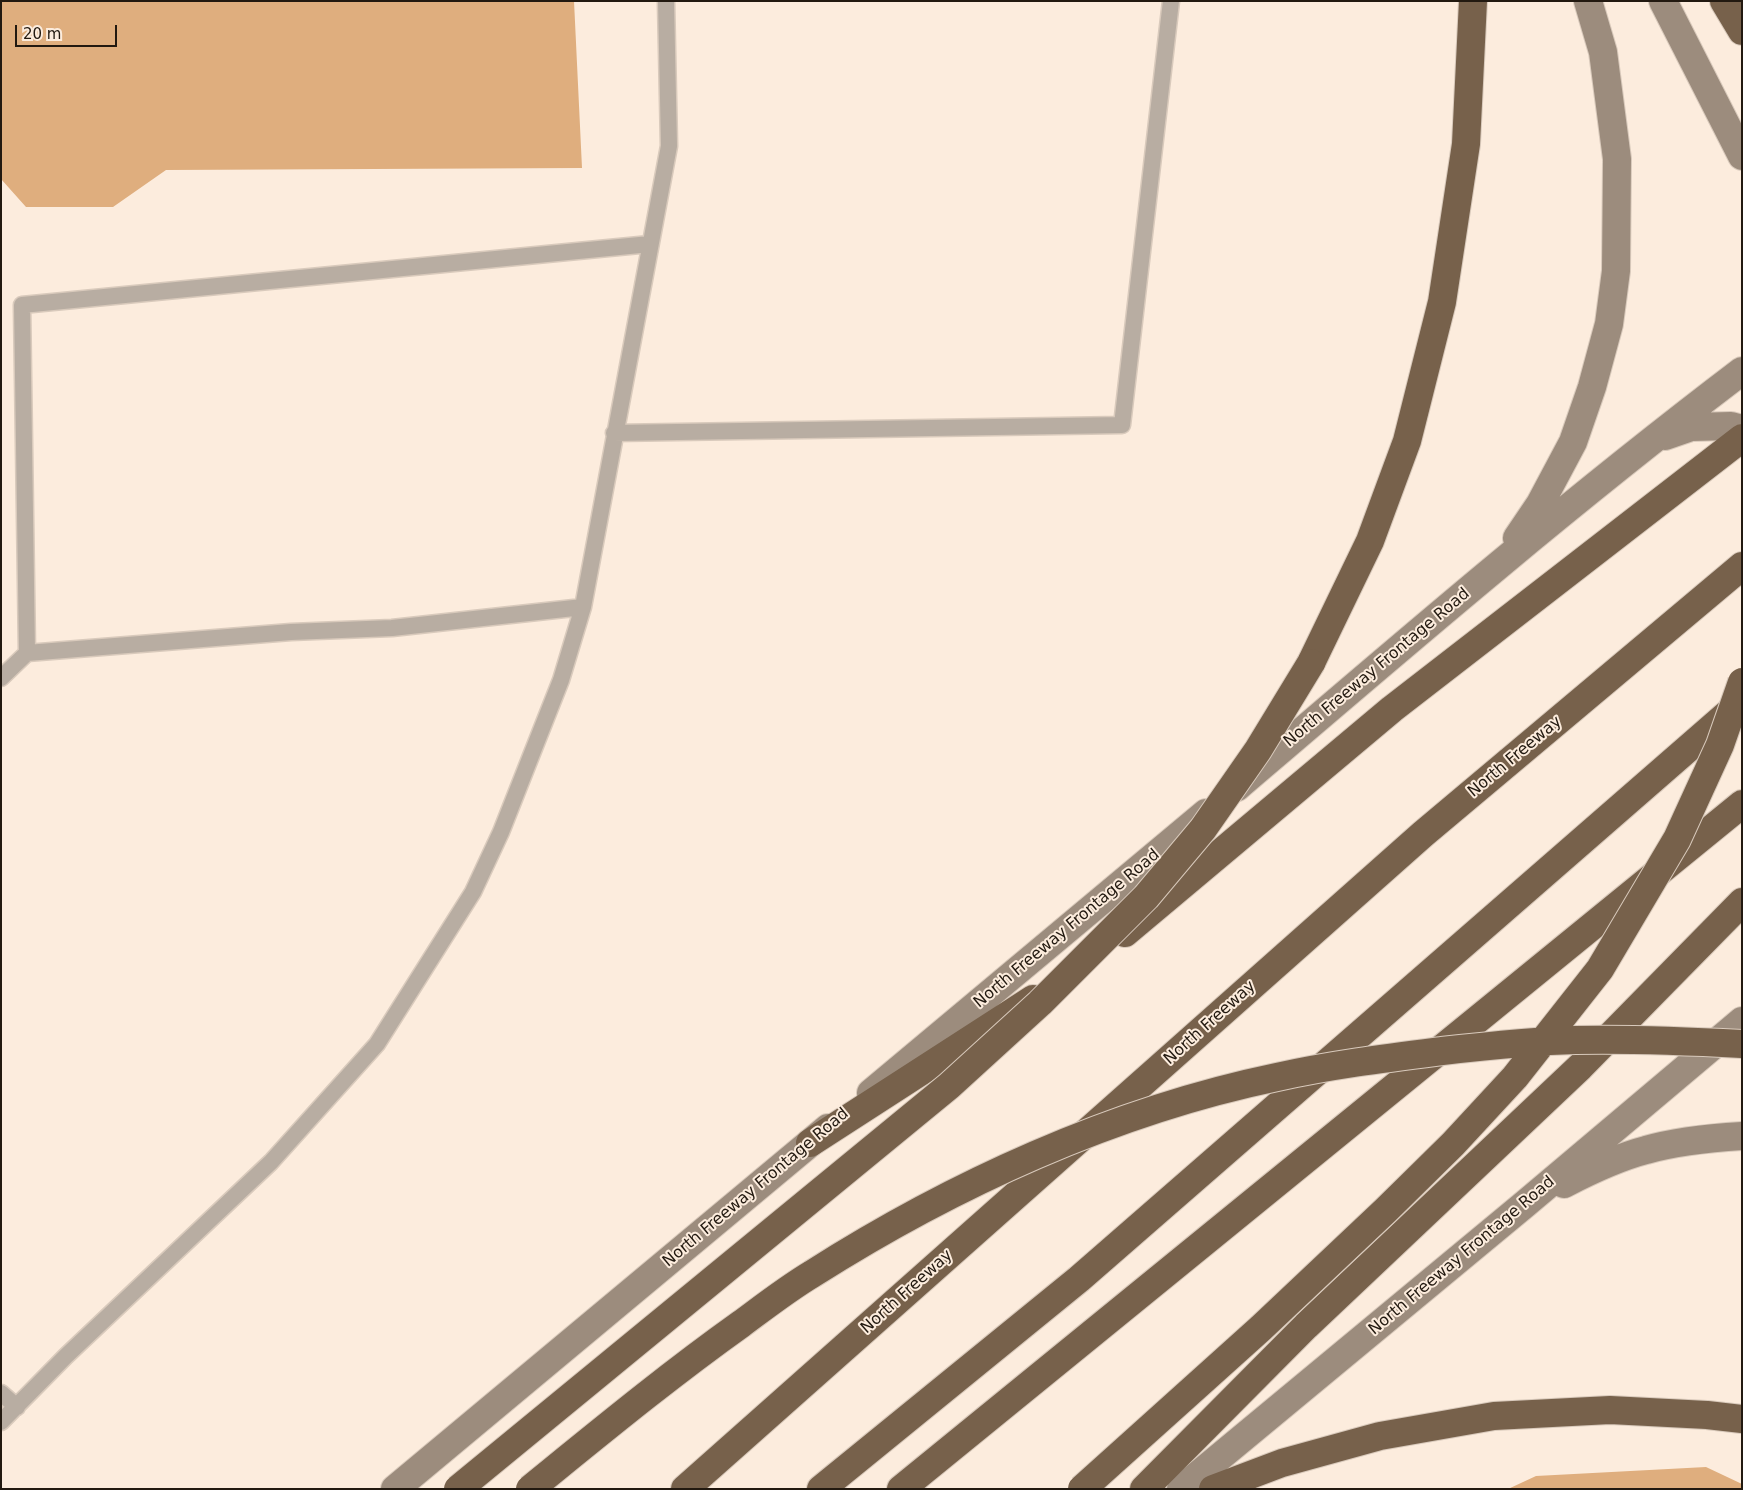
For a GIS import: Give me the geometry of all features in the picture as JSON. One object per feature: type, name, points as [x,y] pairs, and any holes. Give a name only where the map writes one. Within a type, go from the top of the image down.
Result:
[{"type":"highway","points":[[458,1489],[933,1099],[1040,1003],[1146,897],[1202,829],[1258,750],[1310,663],[1370,541],[1407,441],[1442,302],[1466,144],[1473,1]]},
{"type":"highway","points":[[1724,1],[1742,31]]},
{"type":"highway","points":[[810,1143],[1091,962],[1392,709],[1742,438]]},
{"type":"highway","name":"North Freeway","points":[[685,1489],[1423,834],[1742,566]]},
{"type":"highway","points":[[1082,1489],[1261,1328],[1386,1210],[1453,1144],[1515,1077],[1600,969],[1677,839],[1720,745],[1742,682]]},
{"type":"highway","points":[[821,1489],[1079,1279],[1742,702]]},
{"type":"highway","points":[[901,1489],[1742,804]]},
{"type":"highway","points":[[1144,1489],[1306,1326],[1580,1067],[1742,902]]},
{"type":"highway","points":[[530,1489],[633,1405],[717,1341],[808,1276],[856,1246],[914,1213],[1017,1164],[1144,1114],[1276,1077],[1413,1054],[1572,1040],[1664,1040],[1742,1044]]},
{"type":"highway","points":[[1213,1489],[1282,1463],[1380,1436],[1494,1416],[1610,1410],[1707,1415],[1742,1420]]},
{"type":"main road","points":[[1504,560],[1540,504],[1573,442],[1592,387],[1609,324],[1616,271],[1617,159],[1603,52],[1588,1]]},
{"type":"main road","points":[[1663,1],[1738,144]]},
{"type":"main road","name":"North Freeway Frontage Road","points":[[394,1489],[1171,843],[1504,560],[1649,442],[1742,371]]},
{"type":"main road","points":[[1649,442],[1691,427],[1731,426],[1742,429]]},
{"type":"main road","name":"North Freeway Frontage Road","points":[[1180,1489],[1525,1204],[1742,1021]]},
{"type":"main road","points":[[1525,1204],[1583,1174],[1646,1150],[1705,1139],[1742,1136]]},
{"type":"lane","points":[[1,1422],[66,1356],[271,1162],[376,1044],[472,892],[501,832],[547,716],[583,607],[669,146],[666,1]]},
{"type":"lane","points":[[614,433],[1122,425],[1171,1]]},
{"type":"lane","points":[[27,653],[22,305],[650,244]]},
{"type":"lane","points":[[1,678],[27,653],[282,633],[392,628],[583,607]]},
{"type":"lane","points":[[1,1393],[17,1407]]},
{"type":"building","points":[[1,1],[574,1],[582,168],[166,170],[113,207],[26,207],[1,179]]},
{"type":"building","points":[[1706,1467],[1742,1484],[1742,1489],[1508,1489],[1536,1476]]}]
